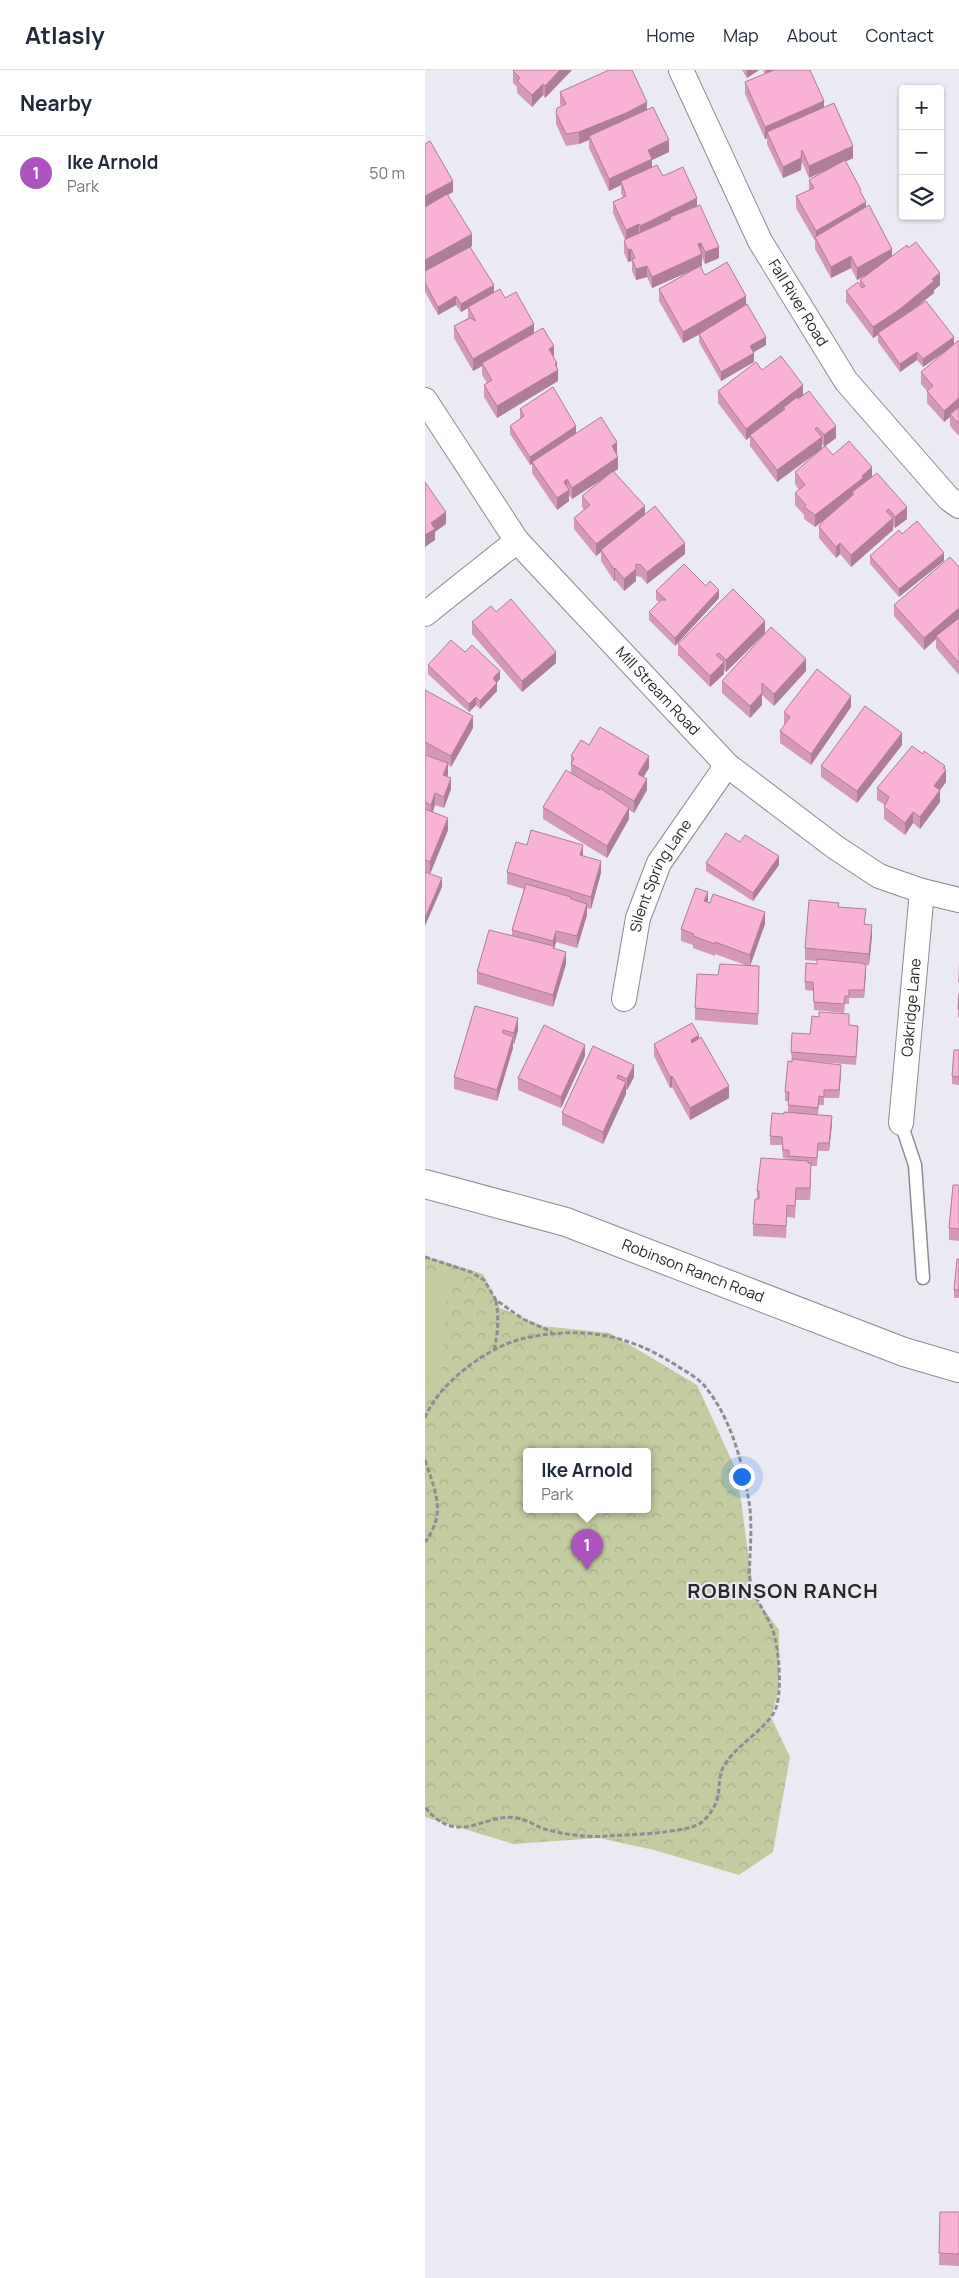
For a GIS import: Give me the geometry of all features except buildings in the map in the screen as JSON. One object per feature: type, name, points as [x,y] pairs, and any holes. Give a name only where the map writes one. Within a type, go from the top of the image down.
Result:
[{"type":"street","name":"Fall River Road","points":[[681,70],[760,241],[845,381],[949,499],[959,506]]},
{"type":"street","name":"Mill Stream Road","points":[[425,400],[517,541],[727,765],[835,847],[879,876],[922,891],[959,900]]},
{"type":"street","points":[[425,614],[517,541]]},
{"type":"street","name":"Silent Spring Lane","points":[[624,1000],[638,918],[659,863],[727,765]]},
{"type":"street","name":"Oakridge Lane","points":[[901,1123],[922,891]]},
{"type":"street","name":"Robinson Ranch Road","points":[[425,1184],[566,1222],[904,1352],[959,1368]]},
{"type":"lane","points":[[901,1123],[915,1165],[923,1278]]},
{"type":"path","points":[[425,1257],[471,1272],[484,1280],[496,1300],[499,1317],[498,1334],[493,1350]]},
{"type":"path","points":[[496,1300],[523,1319],[552,1332]]},
{"type":"path","points":[[425,1418],[429,1407],[445,1387],[493,1350],[519,1339],[552,1332],[592,1333],[624,1339],[651,1351],[690,1374],[706,1387],[716,1402],[731,1434],[745,1483],[751,1526],[750,1582],[773,1631],[780,1696],[774,1714],[734,1753],[723,1767],[718,1798],[710,1814],[699,1825],[681,1829],[596,1836],[542,1828],[519,1818],[500,1819],[475,1826],[462,1827],[443,1823],[425,1807]]},
{"type":"path","points":[[425,1460],[438,1500],[434,1531],[425,1542]]},
{"type":"green space","points":[[425,1256],[483,1274],[500,1308],[542,1326],[610,1333],[697,1385],[737,1472],[754,1596],[779,1630],[779,1689],[771,1717],[790,1757],[773,1852],[739,1875],[654,1850],[599,1838],[513,1844],[425,1817]]},
{"type":"green space","points":[[425,1270],[449,1271],[441,1383],[425,1381]]},
{"type":"place","name":"Ike Arnold","points":[[587,1570]]},
{"type":"district","name":"ROBINSON RANCH","points":[[783,1591]]}]
